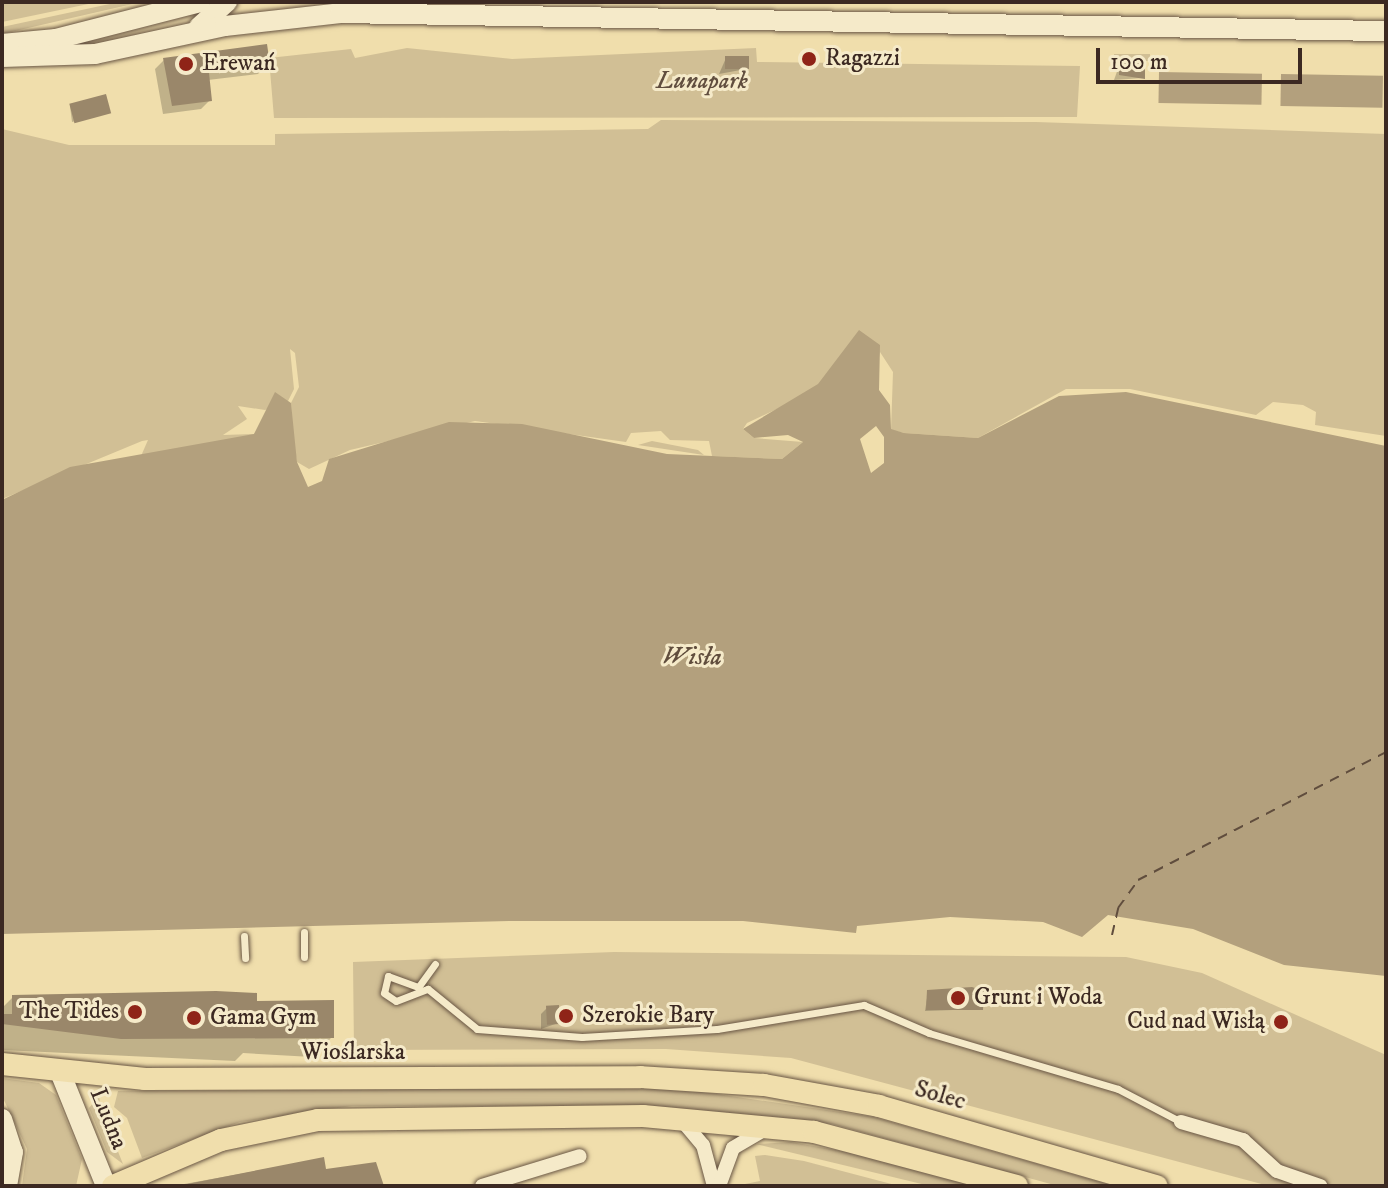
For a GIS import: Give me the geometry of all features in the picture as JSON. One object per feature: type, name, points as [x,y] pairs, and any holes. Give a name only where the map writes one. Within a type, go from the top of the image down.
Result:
[{"type":"main road","points":[[2,44],[200,2]]},
{"type":"main road","points":[[192,32],[228,2],[264,20]]},
{"type":"main road","points":[[2,57],[95,54],[192,32],[264,20],[408,12],[1386,31]]},
{"type":"main road","name":"Wioślarska","points":[[2,1064],[145,1079],[704,1080]]},
{"type":"main road","name":"Ludna","points":[[60,1072],[106,1186]]},
{"type":"main road","name":"Solec","points":[[704,1080],[850,1099],[1157,1186]]},
{"type":"main road","points":[[113,1186],[221,1140],[318,1120],[679,1117],[770,1126],[854,1140],[1017,1186]]},
{"type":"main road","points":[[2,1119],[13,1152],[7,1186]]},
{"type":"street","points":[[679,1117],[703,1145],[716,1186]]},
{"type":"street","points":[[1181,1122],[1243,1140],[1277,1171],[1320,1186]]},
{"type":"street","points":[[716,1186],[733,1148],[770,1126]]},
{"type":"street","points":[[482,1186],[580,1156]]},
{"type":"lane","points":[[304,932],[304,957]]},
{"type":"lane","points":[[244,936],[245,958]]},
{"type":"lane","points":[[435,964],[418,987],[396,1001],[382,983],[392,976],[418,987],[477,1029],[582,1037],[717,1029],[864,1005],[929,1033],[1118,1089],[1181,1122]]},
{"type":"green space","points":[[2,2],[98,2],[2,22]]},
{"type":"green space","points":[[119,2],[141,2],[2,34],[2,27]]},
{"type":"green space","name":"Lunapark","points":[[407,48],[512,59],[756,48],[757,62],[1080,66],[1077,117],[274,118],[269,58],[351,49],[355,58]]},
{"type":"green space","points":[[1114,54],[1150,54],[1150,61],[1114,61]]},
{"type":"green space","points":[[661,120],[1036,122],[1386,134],[1386,436],[1315,425],[1316,412],[1303,405],[1273,402],[1256,415],[1130,389],[1066,389],[978,438],[904,433],[891,430],[893,372],[880,352],[878,362],[747,423],[743,429],[754,438],[803,442],[782,459],[712,456],[709,441],[670,440],[661,431],[631,433],[626,442],[475,421],[350,450],[309,469],[297,462],[292,434],[291,403],[299,387],[295,353],[290,349],[294,389],[287,403],[265,410],[238,406],[247,419],[223,435],[254,434],[263,421],[255,440],[141,456],[148,440],[142,441],[2,499],[2,129],[69,145],[275,145],[275,134],[648,129]]},
{"type":"green space","points":[[652,441],[698,450],[704,455],[638,445]]},
{"type":"green space","points":[[614,952],[1126,957],[1202,973],[1386,1055],[1386,1186],[1269,1186],[791,1058],[666,1049],[354,1050],[353,962]]},
{"type":"green space","points":[[2,1078],[39,1083],[56,1095],[82,1159],[76,1186],[22,1186],[27,1149],[2,1096]]},
{"type":"green space","points":[[676,1088],[874,1117],[1114,1186],[1058,1186],[832,1124],[652,1106],[352,1106],[240,1122],[142,1158],[127,1118],[114,1107],[118,1091]]},
{"type":"green space","points":[[99,1096],[101,1109],[123,1164],[107,1152],[89,1108]]},
{"type":"green space","points":[[791,1142],[875,1157],[976,1186],[930,1186],[756,1144]]},
{"type":"green space","points":[[755,1156],[804,1161],[899,1186],[735,1186],[760,1181]]},
{"type":"water","points":[[1159,72],[1262,74],[1261,105],[1158,103]]},
{"type":"water","points":[[1281,74],[1383,76],[1382,108],[1280,106]]},
{"type":"water","name":"Wisła","points":[[859,330],[880,345],[879,390],[890,405],[891,429],[904,433],[978,438],[1059,396],[1126,392],[1386,446],[1386,976],[1284,965],[1193,929],[1108,915],[1082,937],[1043,922],[950,917],[857,926],[856,933],[743,921],[509,921],[2,934],[2,500],[70,467],[254,434],[275,392],[291,403],[297,462],[308,487],[322,481],[329,459],[449,422],[522,424],[667,454],[782,459],[803,442],[788,435],[754,438],[743,429],[818,384]],"holes":[[[876,426],[884,437],[884,463],[871,473],[860,439]]]},
{"type":"building","points":[[267,44],[270,65],[209,73],[212,101],[172,106],[163,58]]},
{"type":"building","points":[[725,56],[749,56],[749,69],[725,69]]},
{"type":"building","points":[[1119,61],[1145,62],[1145,79],[1119,75]]},
{"type":"building","points":[[106,94],[111,113],[74,123],[69,104]]},
{"type":"building","points":[[972,987],[984,991],[983,1010],[926,1010],[927,990]]},
{"type":"building","name":"The Tides","points":[[257,993],[257,1001],[334,1000],[334,1038],[121,1039],[2,1024],[2,1014],[12,1014],[12,995]]},
{"type":"building","points":[[559,1005],[560,1024],[547,1025],[546,1006]]},
{"type":"building","points":[[324,1157],[326,1169],[376,1162],[384,1186],[177,1186]]},
{"type":"ferry route","points":[[1112,935],[1118,908],[1138,880],[1386,752]]},
{"type":"place","name":"Ragazzi","points":[[809,59]]},
{"type":"place","name":"Erewań","points":[[186,64]]},
{"type":"place","name":"Grunt i Woda","points":[[958,998]]},
{"type":"place","name":"The Tides","points":[[135,1012]]},
{"type":"place","name":"Szerokie Bary","points":[[566,1016]]},
{"type":"place","name":"Gama Gym","points":[[194,1018]]},
{"type":"place","name":"Cud nad Wisłą","points":[[1281,1022]]}]
